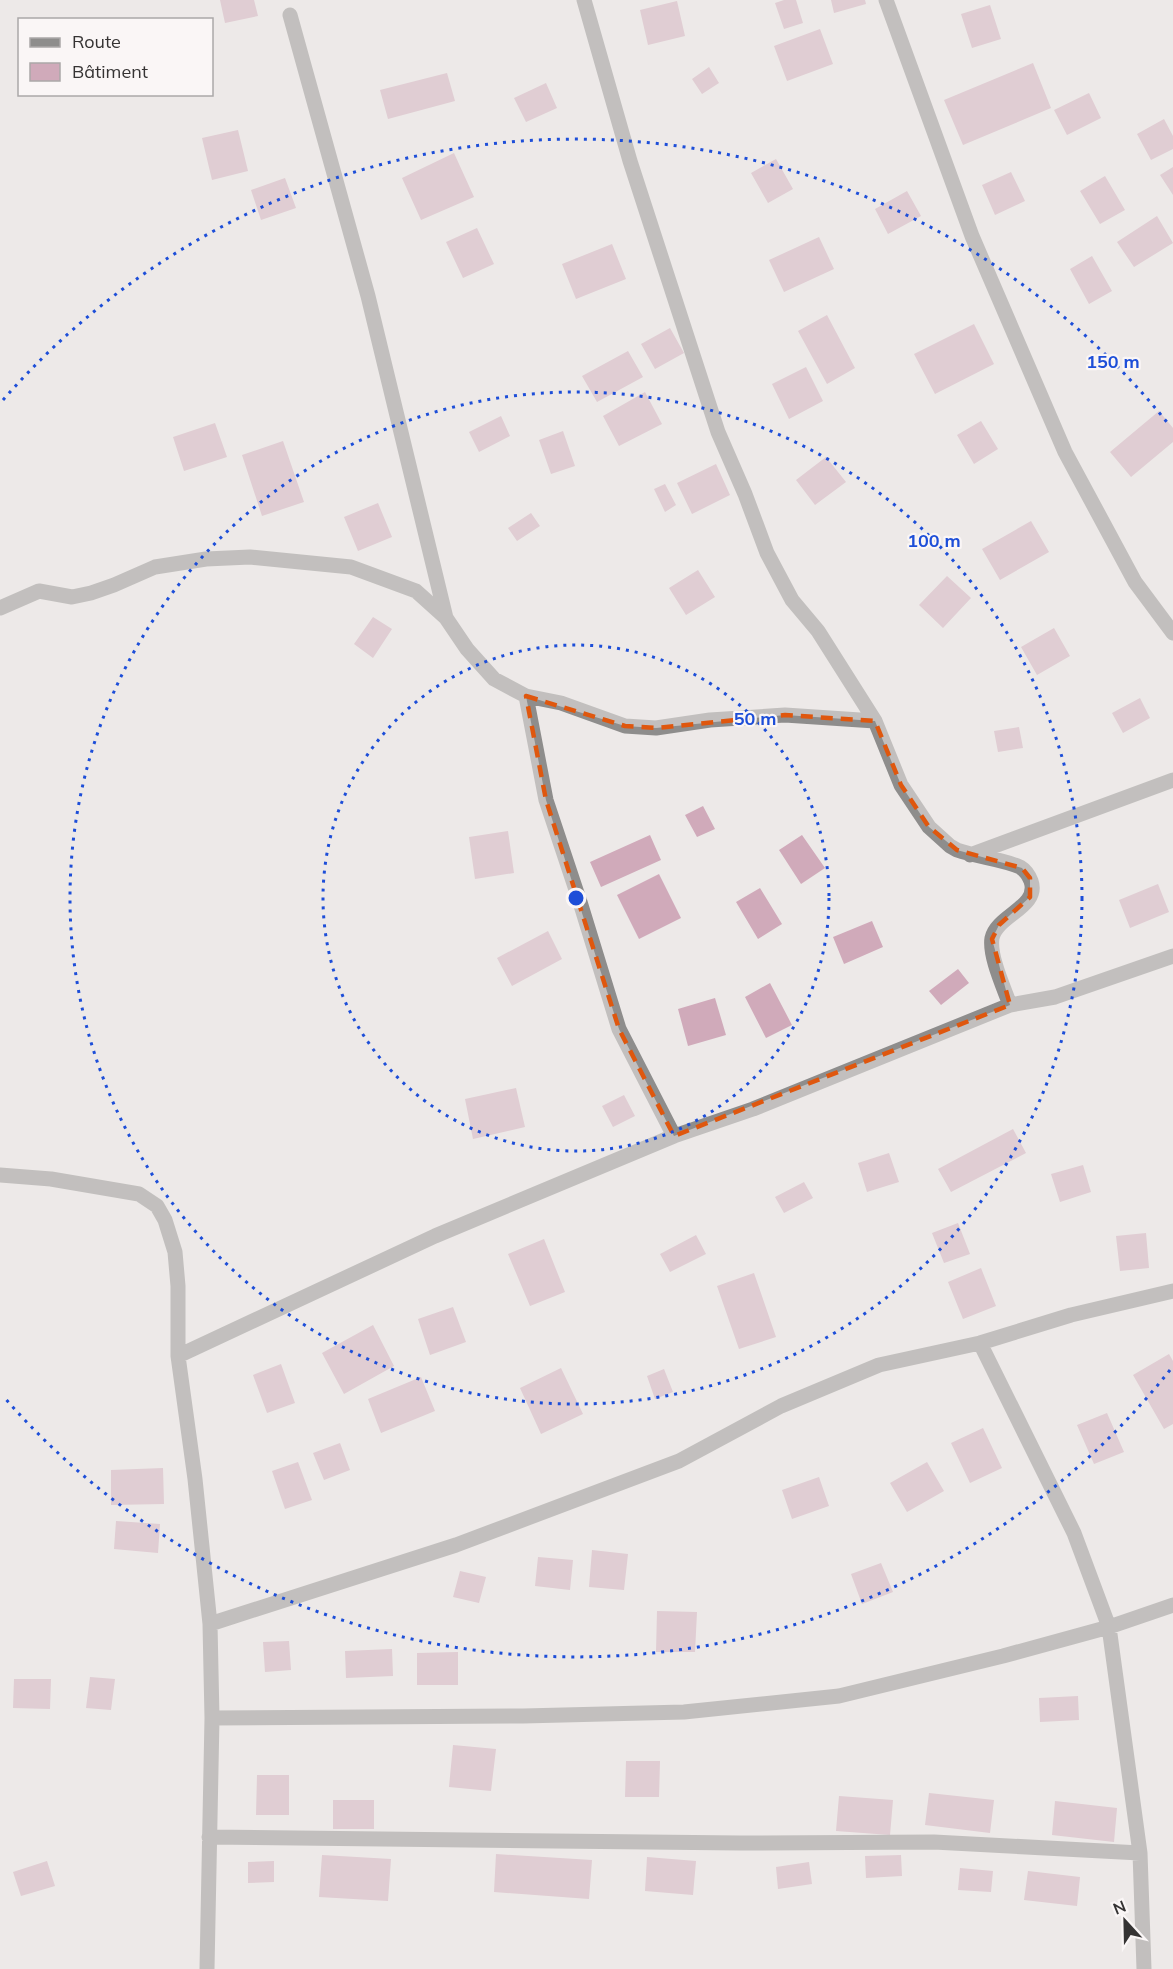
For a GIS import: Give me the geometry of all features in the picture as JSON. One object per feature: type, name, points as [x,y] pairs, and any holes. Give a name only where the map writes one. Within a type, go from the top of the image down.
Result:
[{"type":"street","points":[[584,0],[630,161],[718,432],[767,553],[792,600],[818,631],[875,721],[901,784],[929,827],[950,846],[970,855],[1022,868],[1030,878],[1032,886],[1030,897],[999,925],[992,939],[994,958],[1010,1005]]},
{"type":"street","points":[[886,0],[972,236],[1065,452],[1135,582],[1173,633]]},
{"type":"street","points":[[290,15],[368,296],[446,618]]},
{"type":"street","points":[[0,608],[39,591],[72,597],[114,585],[155,567],[206,559],[250,557],[351,567],[416,591],[446,618],[467,649],[494,679],[526,696],[561,703],[625,726],[656,728],[710,720],[785,716],[875,721]]},
{"type":"street","points":[[526,696],[546,800],[619,1029],[675,1136]]},
{"type":"street","points":[[970,855],[1173,780]]},
{"type":"street","points":[[178,1356],[435,1236],[675,1136],[753,1109],[1010,1005],[1055,997],[1173,956]]},
{"type":"street","points":[[0,1175],[51,1179],[139,1194],[157,1206],[165,1220],[175,1252],[178,1286],[178,1356],[195,1479],[210,1624],[212,1718],[207,1969]]},
{"type":"street","points":[[210,1624],[456,1545],[678,1461],[781,1406],[879,1365],[980,1343],[1071,1315],[1173,1291]]},
{"type":"street","points":[[980,1343],[1074,1533],[1109,1627],[1140,1853],[1144,1969]]},
{"type":"street","points":[[212,1718],[523,1716],[696,1711],[839,1696],[1003,1656],[1109,1627],[1173,1605]]},
{"type":"street","points":[[209,1837],[740,1843],[934,1842],[1140,1853]]},
{"type":"highlighted area","points":[[526,696],[625,726],[656,728],[785,715],[875,721],[901,785],[929,827],[957,850],[1022,868],[1030,878],[1030,897],[999,925],[992,939],[1010,1005],[674,1136],[619,1029],[546,800]]},
{"type":"building","points":[[220,0],[254,0],[258,16],[225,23]]},
{"type":"building","points":[[796,0],[803,23],[784,29],[775,3]]},
{"type":"building","points":[[831,0],[865,0],[866,4],[834,13]]},
{"type":"building","points":[[677,1],[685,36],[648,45],[640,10]]},
{"type":"building","points":[[990,5],[1001,39],[972,48],[961,14]]},
{"type":"building","points":[[820,29],[833,64],[787,81],[774,46]]},
{"type":"building","points":[[1033,63],[1051,108],[963,145],[944,100]]},
{"type":"building","points":[[709,67],[719,83],[702,94],[692,79]]},
{"type":"building","points":[[447,73],[455,101],[388,119],[380,90]]},
{"type":"building","points":[[546,83],[557,108],[526,122],[514,98]]},
{"type":"building","points":[[1089,93],[1101,118],[1067,135],[1054,110]]},
{"type":"building","points":[[1164,119],[1173,136],[1173,149],[1151,160],[1137,134]]},
{"type":"building","points":[[238,130],[248,171],[212,180],[202,138]]},
{"type":"building","points":[[454,153],[474,197],[421,220],[402,178]]},
{"type":"building","points":[[776,159],[793,189],[768,203],[751,173]]},
{"type":"building","points":[[1173,167],[1173,195],[1160,175]]},
{"type":"building","points":[[1011,172],[1025,201],[995,215],[982,185]]},
{"type":"building","points":[[1105,176],[1125,210],[1100,224],[1080,191]]},
{"type":"building","points":[[285,178],[296,208],[261,220],[251,190]]},
{"type":"building","points":[[907,191],[921,216],[888,234],[875,209]]},
{"type":"building","points":[[1157,216],[1173,243],[1134,267],[1117,242]]},
{"type":"building","points":[[477,228],[494,264],[463,278],[446,242]]},
{"type":"building","points":[[819,237],[834,269],[784,292],[769,260]]},
{"type":"building","points":[[612,244],[626,279],[576,299],[562,264]]},
{"type":"building","points":[[1092,256],[1112,291],[1089,304],[1070,269]]},
{"type":"building","points":[[827,315],[855,368],[827,384],[798,331]]},
{"type":"building","points":[[974,324],[994,364],[935,394],[914,354]]},
{"type":"building","points":[[670,328],[684,353],[655,369],[641,344]]},
{"type":"building","points":[[628,351],[643,377],[597,402],[582,376]]},
{"type":"building","points":[[806,367],[823,401],[789,419],[772,384]]},
{"type":"building","points":[[645,392],[662,424],[619,446],[603,416]]},
{"type":"building","points":[[1159,411],[1173,428],[1173,442],[1131,477],[1110,452]]},
{"type":"building","points":[[501,416],[510,436],[479,452],[469,432]]},
{"type":"building","points":[[981,421],[998,449],[974,464],[957,435]]},
{"type":"building","points":[[215,423],[227,457],[184,471],[173,437]]},
{"type":"building","points":[[563,431],[575,466],[551,474],[539,440]]},
{"type":"building","points":[[283,441],[304,502],[262,516],[242,455]]},
{"type":"building","points":[[826,457],[846,482],[815,505],[796,480]]},
{"type":"building","points":[[716,464],[730,495],[692,514],[677,483]]},
{"type":"building","points":[[665,484],[676,505],[665,512],[654,489]]},
{"type":"building","points":[[378,503],[392,537],[358,551],[344,517]]},
{"type":"building","points":[[531,513],[540,526],[517,541],[508,528]]},
{"type":"building","points":[[1031,521],[1049,552],[1000,580],[982,549]]},
{"type":"building","points":[[698,570],[715,597],[686,615],[669,588]]},
{"type":"building","points":[[947,576],[971,598],[943,628],[919,605]]},
{"type":"building","points":[[373,617],[392,629],[373,658],[354,644]]},
{"type":"building","points":[[1054,628],[1070,656],[1037,675],[1021,647]]},
{"type":"building","points":[[1140,698],[1150,718],[1123,733],[1112,713]]},
{"type":"building","points":[[1019,727],[1023,748],[998,752],[994,731]]},
{"type":"building","points":[[703,806],[715,829],[697,837],[685,815]]},
{"type":"building","points":[[508,831],[514,873],[475,879],[469,837]]},
{"type":"building","points":[[650,835],[661,860],[601,887],[590,862]]},
{"type":"building","points":[[802,835],[825,868],[801,884],[779,850]]},
{"type":"building","points":[[659,874],[681,918],[639,939],[617,895]]},
{"type":"building","points":[[1158,884],[1169,912],[1130,928],[1119,900]]},
{"type":"building","points":[[760,888],[782,924],[758,939],[736,902]]},
{"type":"building","points":[[872,921],[883,947],[844,964],[833,937]]},
{"type":"building","points":[[548,931],[562,959],[512,986],[497,958]]},
{"type":"building","points":[[958,969],[969,983],[941,1005],[929,991]]},
{"type":"building","points":[[770,983],[792,1025],[766,1038],[745,997]]},
{"type":"building","points":[[715,998],[726,1035],[688,1046],[678,1009]]},
{"type":"building","points":[[516,1088],[525,1127],[473,1139],[465,1099]]},
{"type":"building","points":[[624,1095],[635,1116],[613,1127],[602,1106]]},
{"type":"building","points":[[1013,1129],[1026,1153],[951,1192],[938,1169]]},
{"type":"building","points":[[889,1153],[899,1182],[867,1192],[858,1163]]},
{"type":"building","points":[[1083,1165],[1091,1192],[1060,1202],[1051,1174]]},
{"type":"building","points":[[804,1182],[813,1198],[784,1213],[775,1197]]},
{"type":"building","points":[[958,1223],[970,1254],[944,1263],[932,1233]]},
{"type":"building","points":[[1146,1233],[1149,1268],[1120,1271],[1116,1236]]},
{"type":"building","points":[[696,1235],[706,1254],[670,1272],[660,1254]]},
{"type":"building","points":[[544,1239],[565,1292],[530,1306],[508,1254]]},
{"type":"building","points":[[981,1268],[996,1306],[963,1319],[948,1282]]},
{"type":"building","points":[[754,1273],[776,1337],[739,1349],[717,1286]]},
{"type":"building","points":[[453,1307],[466,1342],[430,1355],[418,1319]]},
{"type":"building","points":[[373,1325],[394,1366],[344,1394],[322,1353]]},
{"type":"building","points":[[1169,1354],[1173,1361],[1173,1424],[1164,1429],[1133,1375]]},
{"type":"building","points":[[281,1364],[295,1403],[267,1413],[253,1375]]},
{"type":"building","points":[[561,1368],[583,1414],[541,1434],[520,1388]]},
{"type":"building","points":[[664,1369],[673,1392],[655,1399],[647,1376]]},
{"type":"building","points":[[421,1377],[435,1411],[381,1433],[368,1399]]},
{"type":"building","points":[[1107,1413],[1124,1452],[1094,1464],[1077,1425]]},
{"type":"building","points":[[983,1428],[1002,1468],[970,1483],[951,1443]]},
{"type":"building","points":[[340,1443],[350,1470],[324,1480],[313,1453]]},
{"type":"building","points":[[298,1462],[312,1500],[285,1509],[272,1471]]},
{"type":"building","points":[[927,1462],[944,1491],[907,1512],[890,1483]]},
{"type":"building","points":[[163,1468],[164,1504],[111,1505],[111,1470]]},
{"type":"building","points":[[819,1477],[829,1506],[792,1519],[782,1490]]},
{"type":"building","points":[[116,1521],[160,1524],[158,1553],[114,1549]]},
{"type":"building","points":[[592,1550],[628,1554],[624,1590],[589,1587]]},
{"type":"building","points":[[538,1557],[573,1560],[570,1590],[535,1586]]},
{"type":"building","points":[[881,1563],[893,1592],[862,1604],[851,1574]]},
{"type":"building","points":[[460,1571],[486,1577],[479,1603],[453,1597]]},
{"type":"building","points":[[657,1611],[697,1612],[695,1652],[656,1652]]},
{"type":"building","points":[[289,1641],[291,1670],[265,1672],[263,1642]]},
{"type":"building","points":[[392,1649],[393,1676],[346,1678],[345,1651]]},
{"type":"building","points":[[458,1652],[458,1685],[417,1685],[417,1653]]},
{"type":"building","points":[[90,1677],[115,1679],[111,1710],[86,1708]]},
{"type":"building","points":[[14,1679],[51,1679],[50,1709],[13,1708]]},
{"type":"building","points":[[1078,1696],[1079,1720],[1040,1722],[1039,1698]]},
{"type":"building","points":[[453,1745],[496,1749],[491,1791],[449,1787]]},
{"type":"building","points":[[626,1761],[660,1761],[659,1797],[625,1797]]},
{"type":"building","points":[[257,1775],[289,1775],[289,1815],[256,1815]]},
{"type":"building","points":[[929,1793],[994,1800],[990,1833],[925,1825]]},
{"type":"building","points":[[839,1796],[893,1800],[890,1835],[836,1831]]},
{"type":"building","points":[[333,1800],[374,1800],[374,1829],[333,1829]]},
{"type":"building","points":[[1055,1801],[1117,1808],[1114,1842],[1052,1835]]},
{"type":"building","points":[[496,1854],[592,1860],[589,1899],[494,1892]]},
{"type":"building","points":[[322,1855],[391,1859],[388,1901],[319,1897]]},
{"type":"building","points":[[901,1855],[902,1876],[866,1878],[865,1856]]},
{"type":"building","points":[[647,1857],[696,1861],[693,1895],[645,1891]]},
{"type":"building","points":[[47,1861],[55,1886],[21,1896],[13,1872]]},
{"type":"building","points":[[274,1861],[274,1882],[248,1883],[248,1862]]},
{"type":"building","points":[[809,1862],[812,1884],[778,1889],[776,1867]]},
{"type":"building","points":[[960,1868],[993,1871],[991,1892],[958,1890]]},
{"type":"building","points":[[1028,1871],[1080,1877],[1077,1906],[1024,1900]]}]
